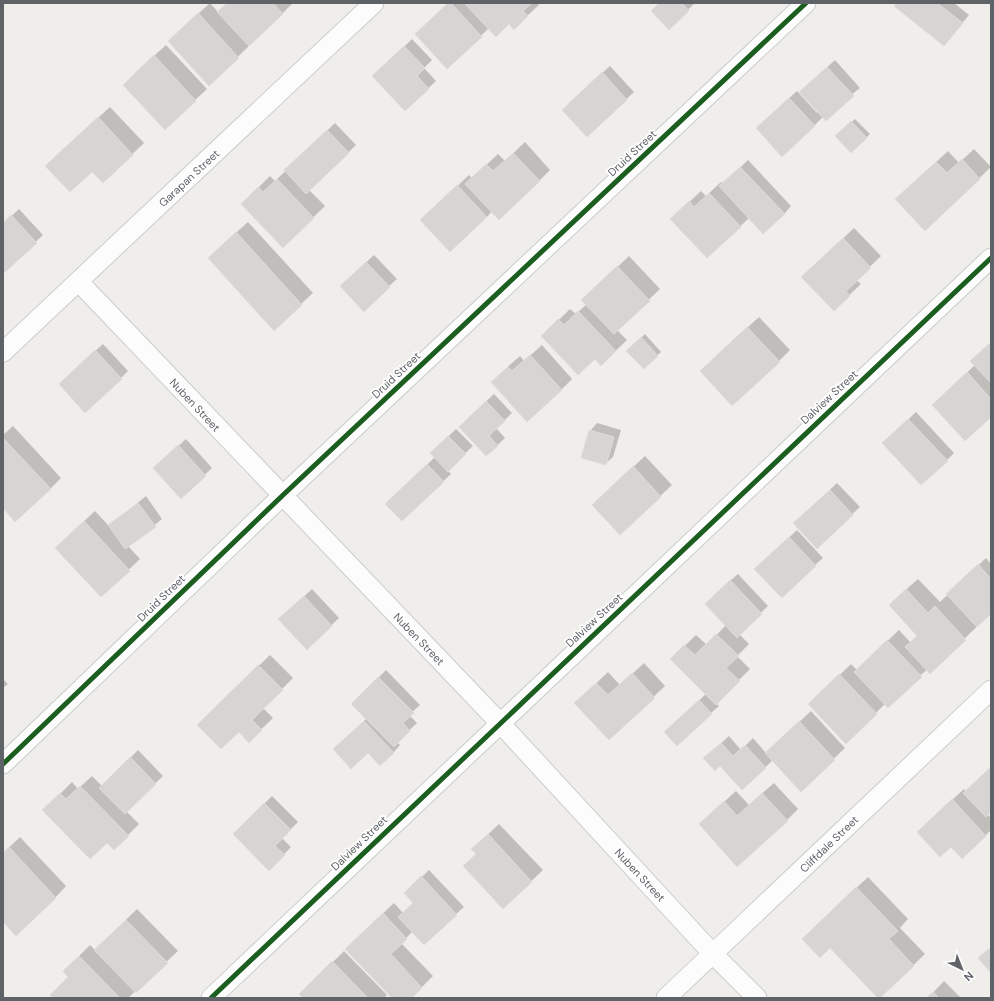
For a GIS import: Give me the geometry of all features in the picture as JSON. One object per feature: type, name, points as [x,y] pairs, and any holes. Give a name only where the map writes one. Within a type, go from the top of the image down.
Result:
[{"type":"street","name":"Garapan Street","points":[[3,352],[374,3]]},
{"type":"street","name":"Druid Street","points":[[3,764],[282,496],[806,3]]},
{"type":"street","name":"Dalview Street","points":[[211,998],[500,722],[991,258]]},
{"type":"street","name":"Nuben Street","points":[[79,282],[282,496],[500,722],[713,954],[757,998]]},
{"type":"street","name":"Cliffdale Street","points":[[666,998],[991,690]]},
{"type":"building","points":[[227,3],[273,3],[283,14],[249,46],[217,12]]},
{"type":"building","points":[[448,3],[451,3],[482,37],[447,69],[415,34]]},
{"type":"building","points":[[464,3],[532,3],[523,11],[528,16],[514,30],[509,24],[496,37]]},
{"type":"building","points":[[659,3],[682,3],[689,11],[669,30],[651,11]]},
{"type":"building","points":[[897,3],[937,3],[963,23],[944,46],[894,6]]},
{"type":"building","points":[[198,13],[239,58],[209,86],[168,41]]},
{"type":"building","points":[[404,46],[425,68],[417,76],[429,89],[405,111],[372,76]]},
{"type":"building","points":[[154,55],[196,101],[165,130],[123,85]]},
{"type":"building","points":[[827,67],[854,96],[826,121],[799,92]]},
{"type":"building","points":[[602,72],[627,100],[587,137],[562,110]]},
{"type":"building","points":[[789,98],[815,126],[782,157],[756,128]]},
{"type":"building","points":[[98,117],[133,155],[103,183],[92,172],[70,192],[45,166]]},
{"type":"building","points":[[851,121],[867,138],[851,153],[835,136]]},
{"type":"building","points":[[327,130],[349,153],[306,194],[284,170]]},
{"type":"building","points":[[513,153],[540,181],[499,220],[465,184],[486,164],[493,171]]},
{"type":"building","points":[[962,159],[980,179],[925,231],[895,199],[936,162],[947,173]]},
{"type":"building","points":[[740,167],[785,214],[763,234],[719,186]]},
{"type":"building","points":[[277,179],[314,218],[283,248],[241,204],[258,187],[263,192]]},
{"type":"building","points":[[457,185],[487,217],[450,252],[420,220]]},
{"type":"building","points":[[709,193],[741,227],[707,258],[670,219],[689,201],[694,207]]},
{"type":"building","points":[[11,215],[37,243],[3,274],[3,223]]},
{"type":"building","points":[[236,232],[302,305],[274,331],[208,258]]},
{"type":"building","points":[[843,238],[871,268],[846,291],[850,296],[834,311],[801,277]]},
{"type":"building","points":[[366,262],[390,287],[364,312],[340,286]]},
{"type":"building","points":[[617,266],[650,301],[614,334],[581,300]]},
{"type":"building","points":[[578,311],[616,351],[601,366],[595,359],[578,375],[541,336],[558,319],[564,325]]},
{"type":"building","points":[[747,327],[780,362],[732,406],[700,371]]},
{"type":"building","points":[[641,337],[658,356],[644,369],[626,351]]},
{"type":"building","points":[[991,342],[991,383],[970,361]]},
{"type":"building","points":[[95,350],[122,379],[85,413],[59,384]]},
{"type":"building","points":[[530,355],[562,390],[527,422],[491,382],[508,367],[512,371]]},
{"type":"building","points":[[967,372],[991,399],[991,417],[965,441],[932,405]]},
{"type":"building","points":[[486,401],[505,421],[489,436],[498,446],[486,456],[459,427]]},
{"type":"building","points":[[908,419],[948,461],[921,485],[882,443]]},
{"type":"building","points":[[589,430],[614,437],[606,465],[581,458]]},
{"type":"building","points":[[448,436],[466,454],[448,472],[430,453]]},
{"type":"building","points":[[3,438],[51,489],[15,522],[3,508]]},
{"type":"building","points":[[178,445],[206,476],[181,499],[153,468]]},
{"type":"building","points":[[427,464],[444,482],[402,521],[385,504]]},
{"type":"building","points":[[633,466],[661,497],[620,535],[592,505]]},
{"type":"building","points":[[830,490],[853,515],[817,549],[793,523]]},
{"type":"building","points":[[138,503],[156,527],[125,549],[108,525]]},
{"type":"building","points":[[84,521],[130,571],[101,597],[55,548]]},
{"type":"building","points":[[789,537],[816,566],[782,598],[754,569]]},
{"type":"building","points":[[978,564],[991,579],[991,614],[977,627],[946,594]]},
{"type":"building","points":[[730,580],[762,614],[737,638],[705,604]]},
{"type":"building","points":[[906,589],[928,613],[935,606],[966,640],[930,674],[905,647],[917,636],[889,605]]},
{"type":"building","points":[[304,596],[332,626],[307,650],[278,619]]},
{"type":"building","points":[[716,634],[739,656],[726,668],[740,681],[716,705],[670,659],[684,645],[695,655]]},
{"type":"building","points":[[887,640],[922,677],[888,708],[854,672]]},
{"type":"building","points":[[258,665],[283,690],[252,720],[262,730],[249,743],[239,732],[221,749],[197,725]]},
{"type":"building","points":[[632,673],[655,698],[609,740],[574,703],[596,683],[608,695]]},
{"type":"building","points":[[839,674],[877,714],[846,744],[808,704]]},
{"type":"building","points":[[378,677],[414,713],[403,723],[410,731],[394,747],[351,704]]},
{"type":"building","points":[[699,700],[712,714],[677,746],[664,732]]},
{"type":"building","points":[[364,721],[394,753],[380,766],[368,753],[351,769],[333,749]]},
{"type":"building","points":[[799,721],[835,760],[801,792],[765,753]]},
{"type":"building","points":[[721,743],[733,756],[745,745],[766,768],[742,790],[720,766],[715,771],[703,758]]},
{"type":"building","points":[[130,757],[156,784],[125,814],[99,788]]},
{"type":"building","points":[[991,767],[991,812],[986,817],[963,793]]},
{"type":"building","points":[[80,786],[129,836],[114,850],[107,843],[90,859],[42,810],[60,793],[66,799]]},
{"type":"building","points":[[762,793],[788,821],[737,867],[699,824],[724,801],[737,816]]},
{"type":"building","points":[[952,799],[986,836],[962,859],[951,847],[940,857],[917,832]]},
{"type":"building","points":[[264,803],[291,830],[275,846],[285,855],[269,871],[233,834]]},
{"type":"building","points":[[488,834],[532,882],[503,909],[463,866],[476,854],[471,849]]},
{"type":"building","points":[[9,847],[56,898],[16,936],[3,922],[3,853]]},
{"type":"building","points":[[421,876],[457,915],[424,945],[398,917],[413,903],[404,893]]},
{"type":"building","points":[[856,887],[898,931],[889,939],[914,966],[880,998],[878,998],[830,948],[820,958],[802,939]]},
{"type":"building","points":[[383,913],[407,939],[391,954],[422,988],[412,998],[392,998],[345,949]]},
{"type":"building","points":[[126,920],[168,963],[136,993],[94,950]]},
{"type":"building","points":[[991,947],[991,973],[978,958]]},
{"type":"building","points":[[79,956],[120,998],[53,998],[50,995],[68,977],[63,971]]},
{"type":"building","points":[[332,961],[368,998],[303,998],[299,994]]},
{"type":"building","points":[[933,992],[939,998],[926,998]]},
{"type":"cycle path","points":[[3,764],[282,496],[806,3]]},
{"type":"cycle path","points":[[211,998],[991,258]]}]
